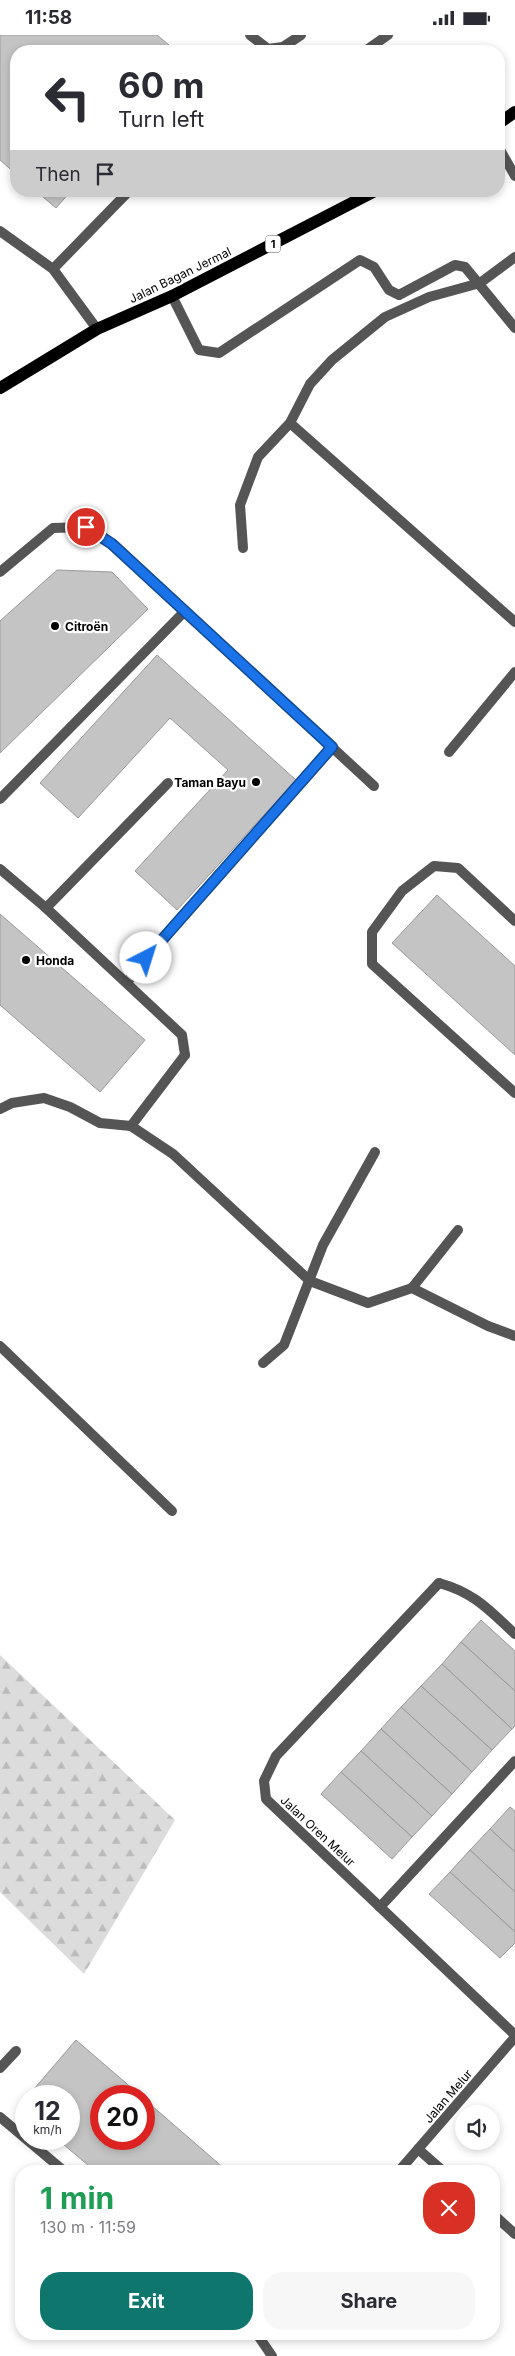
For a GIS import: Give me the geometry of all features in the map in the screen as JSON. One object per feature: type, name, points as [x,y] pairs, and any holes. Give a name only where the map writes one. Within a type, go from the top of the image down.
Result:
[{"type":"main road","name":"Jalan Bagan Jermal","points":[[0,388],[97,329],[172,296],[363,197]]},
{"type":"street","points":[[250,35],[261,45]]},
{"type":"street","points":[[290,45],[301,35]]},
{"type":"street","points":[[374,45],[388,35]]},
{"type":"street","points":[[505,158],[515,175]]},
{"type":"street","points":[[53,269],[123,197]]},
{"type":"street","points":[[0,231],[53,269],[97,329]]},
{"type":"street","points":[[243,548],[240,505],[258,457],[290,423],[310,384],[332,360],[385,317],[429,297],[480,283],[515,257]]},
{"type":"street","points":[[172,296],[199,350],[219,353],[360,261],[374,267],[389,290],[399,295],[455,265],[465,267],[515,328]]},
{"type":"street","points":[[290,423],[515,622]]},
{"type":"street","points":[[0,572],[53,528],[86,527],[112,544],[374,785]]},
{"type":"street","points":[[0,799],[184,612]]},
{"type":"street","points":[[449,753],[515,672]]},
{"type":"street","points":[[127,982],[156,946],[332,747]]},
{"type":"street","points":[[46,908],[168,783]]},
{"type":"street","points":[[515,921],[458,868],[434,866],[402,891],[372,932],[372,964],[515,1093]]},
{"type":"street","points":[[0,869],[46,908],[182,1035],[185,1055],[131,1126]]},
{"type":"street","points":[[0,1109],[12,1103],[44,1098],[70,1107],[100,1123],[131,1126],[173,1154],[310,1281],[368,1303],[412,1288],[458,1230]]},
{"type":"street","points":[[263,1363],[284,1345],[323,1245],[375,1152]]},
{"type":"street","points":[[412,1288],[488,1326],[515,1336]]},
{"type":"street","points":[[0,1346],[172,1511]]},
{"type":"street","name":"Jalan Oren Melur","points":[[515,1634],[474,1597],[456,1587],[439,1583],[276,1756],[264,1781],[266,1799],[515,2036]]},
{"type":"street","points":[[380,1907],[515,1761]]},
{"type":"street","name":"Jalan Melur","points":[[404,2165],[515,2036]]},
{"type":"street","points":[[0,2068],[16,2051]]},
{"type":"street","points":[[0,2117],[57,2165]]},
{"type":"street","points":[[418,2149],[436,2165]]},
{"type":"street","points":[[500,2220],[515,2234]]},
{"type":"street","points":[[261,2340],[272,2356]]},
{"type":"green space","points":[[0,1655],[175,1820],[84,1974],[0,1892]]},
{"type":"building","points":[[0,35],[157,35],[169,45],[10,45],[10,169],[0,160]]},
{"type":"building","points":[[43,197],[66,197],[56,208]]},
{"type":"building","points":[[57,570],[112,572],[148,609],[0,753],[0,621]]},
{"type":"building","name":"Taman Bayu","points":[[157,655],[296,780],[177,910],[135,871],[228,770],[170,718],[78,818],[40,783]]},
{"type":"building","points":[[437,895],[515,966],[515,1055],[392,943]]},
{"type":"building","name":"Honda","points":[[0,914],[145,1040],[100,1092],[0,1005]]},
{"type":"building","points":[[481,1620],[515,1651],[515,1691],[461,1642]]},
{"type":"building","points":[[461,1642],[515,1691],[515,1726],[512,1729],[442,1664]]},
{"type":"building","points":[[442,1664],[512,1729],[492,1750],[421,1686]]},
{"type":"building","points":[[421,1686],[492,1750],[472,1772],[401,1707]]},
{"type":"building","points":[[401,1707],[472,1772],[452,1794],[381,1729]]},
{"type":"building","points":[[381,1729],[452,1794],[432,1816],[361,1751]]},
{"type":"building","points":[[361,1751],[432,1816],[412,1837],[341,1772]]},
{"type":"building","points":[[341,1772],[412,1837],[392,1859],[321,1794]]},
{"type":"building","points":[[510,1807],[515,1811],[515,1852],[490,1829]]},
{"type":"building","points":[[490,1829],[515,1852],[515,1892],[470,1850]]},
{"type":"building","points":[[470,1850],[515,1892],[515,1932],[450,1872]]},
{"type":"building","points":[[450,1872],[515,1932],[515,1943],[500,1958],[429,1894]]},
{"type":"building","points":[[76,2040],[128,2085],[90,2085],[90,2150],[155,2150],[155,2109],[220,2165],[88,2165],[70,2150],[80,2150],[80,2085],[37,2085]]},
{"type":"place","name":"Citroën","points":[[55,626]]},
{"type":"place","name":"Taman Bayu","points":[[256,782]]},
{"type":"place","name":"Honda","points":[[26,960]]},
{"type":"route","points":[[86,527],[112,544],[332,747],[146,958]]}]
